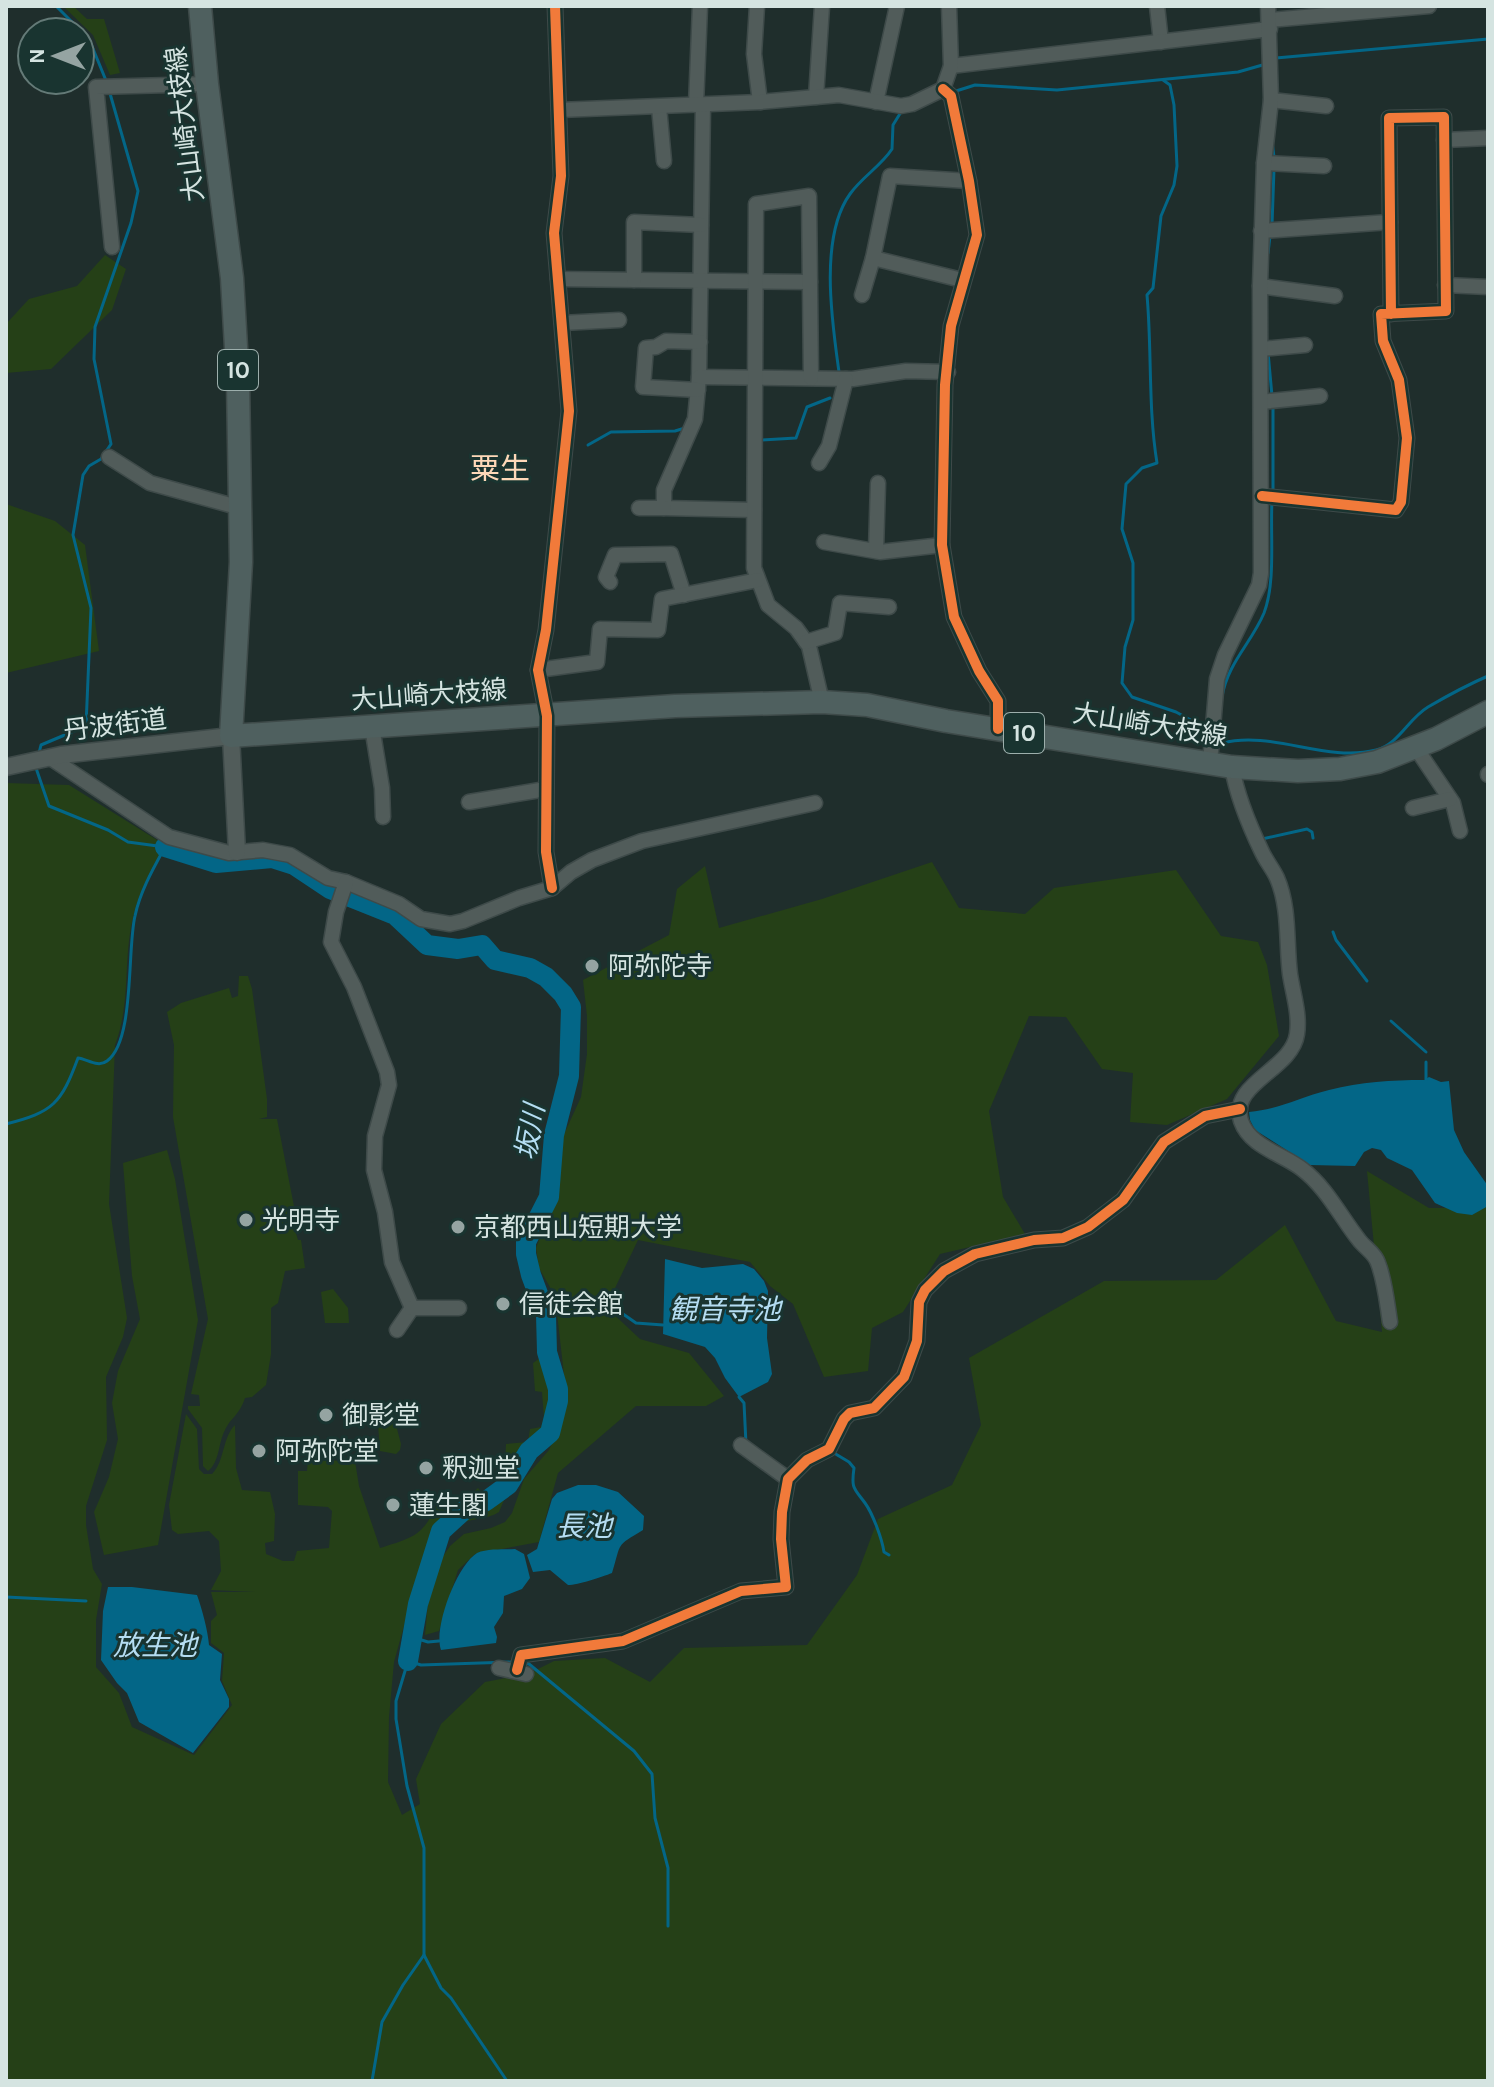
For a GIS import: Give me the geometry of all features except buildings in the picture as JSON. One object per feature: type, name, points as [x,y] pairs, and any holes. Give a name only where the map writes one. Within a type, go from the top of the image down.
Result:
[{"type":"main road","name":"大山崎大枝線","points":[[200,6],[232,278],[238,382],[241,562],[231,736],[675,706],[822,702],[867,705],[1221,765],[1298,771],[1340,769],[1377,762],[1416,748],[1488,712]]},
{"type":"street","points":[[552,888],[546,852],[547,716],[538,670],[546,630],[569,411],[554,233],[561,176],[555,6]]},
{"type":"street","points":[[664,508],[664,490],[695,419],[699,384],[700,6]]},
{"type":"street","points":[[757,6],[754,54],[760,102]]},
{"type":"street","points":[[816,97],[822,6]]},
{"type":"street","points":[[876,102],[897,6]]},
{"type":"street","points":[[559,110],[760,102],[839,95],[901,106],[912,104],[943,89],[951,66],[949,6]]},
{"type":"street","points":[[1157,6],[1161,42]]},
{"type":"street","points":[[951,66],[1161,42],[1338,10],[1429,6]]},
{"type":"street","points":[[1267,23],[1271,100],[1261,231],[1262,496],[1259,585],[1225,655],[1217,679],[1212,731],[1221,765],[1235,785],[1285,904],[1297,1036],[1290,1053],[1280,1065],[1250,1087],[1240,1109],[1241,1121],[1262,1146],[1301,1167],[1317,1182],[1360,1242],[1377,1258],[1390,1322]]},
{"type":"street","points":[[112,247],[96,87],[207,84]]},
{"type":"street","points":[[943,89],[951,96],[977,235],[951,326],[942,545],[954,617],[979,671],[998,701],[998,729]]},
{"type":"street","points":[[1271,100],[1326,106]]},
{"type":"street","points":[[659,107],[664,161]]},
{"type":"street","points":[[1262,496],[1396,510],[1401,502],[1407,438],[1399,380],[1383,341],[1381,314],[1391,314],[1446,311],[1444,117],[1389,118],[1391,314]]},
{"type":"street","points":[[1444,140],[1488,138]]},
{"type":"street","points":[[1264,163],[1324,166]]},
{"type":"street","points":[[862,295],[890,176],[969,181]]},
{"type":"street","points":[[811,378],[809,196],[756,204],[754,568],[768,605],[796,628],[806,642],[822,702]]},
{"type":"street","points":[[634,280],[634,222],[701,225]]},
{"type":"street","points":[[1261,231],[1390,222]]},
{"type":"street","points":[[873,258],[962,280]]},
{"type":"street","points":[[558,279],[810,282]]},
{"type":"street","points":[[1445,285],[1488,287]]},
{"type":"street","points":[[1260,286],[1335,296]]},
{"type":"street","points":[[562,323],[619,320]]},
{"type":"street","points":[[700,342],[666,341],[646,348],[643,387],[754,378],[846,379],[906,371],[948,372]]},
{"type":"street","points":[[1261,349],[1305,345]]},
{"type":"street","points":[[819,463],[829,446],[846,379]]},
{"type":"street","points":[[1261,402],[1320,396]]},
{"type":"street","points":[[109,457],[150,483],[241,508]]},
{"type":"street","points":[[876,551],[878,483]]},
{"type":"street","points":[[639,508],[754,510]]},
{"type":"street","points":[[824,542],[876,551],[942,545]]},
{"type":"street","points":[[610,582],[606,577],[615,555],[671,554],[684,595]]},
{"type":"street","points":[[538,670],[597,662],[600,629],[658,630],[662,599],[758,580]]},
{"type":"street","points":[[806,642],[835,633],[840,603],[889,607]]},
{"type":"street","points":[[372,727],[382,788],[383,817]]},
{"type":"street","points":[[231,736],[237,852]]},
{"type":"street","name":"丹波街道","points":[[8,762],[231,736]]},
{"type":"street","points":[[1416,748],[1450,799],[1460,831]]},
{"type":"street","points":[[49,757],[169,837],[229,853],[263,850],[290,855],[343,890],[399,904],[421,919],[450,924],[552,888],[592,860],[642,841],[815,803]]},
{"type":"street","points":[[469,802],[546,789]]},
{"type":"street","points":[[1413,808],[1450,799]]},
{"type":"street","points":[[343,890],[331,942],[354,987],[387,1072],[389,1085],[375,1136],[374,1170],[385,1212],[392,1262],[412,1308]]},
{"type":"street","points":[[499,1668],[522,1672],[521,1655],[623,1641],[741,1591],[786,1587],[781,1539],[782,1512],[792,1476],[807,1460],[829,1449],[850,1413],[874,1408],[904,1377],[917,1341],[919,1302],[925,1290],[944,1271],[975,1254],[1034,1240],[1063,1238],[1088,1227],[1123,1200],[1164,1142],[1205,1116],[1240,1109]]},
{"type":"street","points":[[412,1308],[459,1308]]},
{"type":"street","points":[[397,1330],[412,1308]]},
{"type":"street","points":[[741,1445],[792,1476]]},
{"type":"green space","points":[[63,6],[73,6],[84,16],[73,16]]},
{"type":"green space","points":[[96,19],[104,19],[120,73],[110,75],[96,42]]},
{"type":"green space","points":[[105,255],[126,269],[112,310],[51,369],[6,373],[6,324],[29,299],[77,286]]},
{"type":"green space","points":[[6,504],[55,521],[85,545],[99,651],[6,673]]},
{"type":"green space","points":[[6,783],[69,785],[165,845],[147,879],[134,914],[123,1012],[115,1045],[109,1204],[127,1318],[123,1337],[106,1377],[107,1440],[86,1506],[93,1569],[102,1584],[96,1620],[96,1667],[119,1693],[132,1727],[194,1755],[232,1705],[222,1681],[224,1653],[211,1643],[211,1621],[217,1615],[211,1592],[255,1592],[211,1590],[221,1571],[219,1541],[209,1531],[178,1534],[172,1530],[169,1505],[186,1414],[197,1429],[199,1469],[204,1474],[212,1474],[216,1469],[235,1425],[236,1468],[242,1490],[270,1492],[275,1514],[274,1541],[265,1543],[266,1554],[283,1561],[294,1561],[297,1551],[329,1548],[332,1511],[328,1507],[298,1505],[298,1471],[307,1471],[308,1460],[355,1461],[359,1486],[380,1548],[418,1533],[440,1498],[468,1497],[478,1488],[485,1496],[504,1485],[506,1444],[528,1442],[530,1429],[541,1427],[544,1418],[542,1392],[535,1391],[533,1363],[543,1356],[553,1389],[550,1417],[541,1443],[515,1474],[499,1512],[456,1526],[438,1541],[428,1561],[418,1596],[412,1597],[394,1662],[389,1717],[388,1782],[402,1815],[420,1804],[416,1779],[441,1724],[485,1682],[528,1674],[554,1661],[605,1658],[650,1682],[684,1648],[807,1645],[857,1575],[878,1519],[952,1485],[981,1425],[969,1358],[1104,1281],[1216,1280],[1285,1225],[1336,1321],[1382,1332],[1367,1171],[1429,1208],[1482,1208],[1488,1200],[1488,2081],[6,2081]]},
{"type":"green space","points":[[932,862],[959,908],[1025,914],[1054,888],[1176,870],[1221,936],[1258,942],[1267,965],[1279,1036],[1227,1099],[1167,1125],[1130,1122],[1133,1073],[1102,1069],[1066,1017],[1029,1016],[989,1111],[1003,1197],[1025,1234],[940,1254],[903,1312],[872,1328],[868,1371],[824,1377],[793,1304],[770,1286],[750,1262],[638,1240],[606,1307],[640,1339],[689,1353],[724,1396],[706,1406],[636,1406],[558,1473],[539,1542],[475,1554],[458,1570],[439,1631],[425,1635],[428,1603],[438,1564],[450,1546],[464,1534],[505,1522],[512,1513],[524,1479],[549,1450],[560,1425],[566,1392],[555,1296],[539,1268],[536,1248],[556,1196],[560,1143],[581,1097],[587,1054],[583,980],[669,935],[677,889],[705,866],[719,928],[822,899]]},
{"type":"green space","points":[[239,976],[248,976],[252,989],[267,1099],[267,1117],[259,1119],[277,1119],[305,1268],[285,1271],[278,1303],[271,1308],[271,1354],[266,1385],[252,1397],[245,1398],[225,1430],[215,1463],[208,1471],[203,1466],[202,1428],[188,1409],[188,1406],[200,1406],[199,1395],[191,1394],[208,1319],[173,1117],[174,1045],[167,1012],[181,1003],[229,988],[232,998],[238,996]]},
{"type":"green space","points":[[167,1150],[175,1179],[198,1320],[158,1545],[104,1555],[94,1512],[109,1477],[118,1439],[112,1403],[118,1371],[140,1319],[132,1276],[123,1163]]},
{"type":"green space","points":[[333,1289],[348,1308],[349,1323],[325,1323],[321,1292]]},
{"type":"green space","points":[[389,1405],[401,1444],[396,1454],[380,1451],[377,1411],[380,1406]]},
{"type":"water","points":[[1429,1077],[1441,1082],[1449,1081],[1454,1130],[1464,1152],[1488,1186],[1488,1206],[1472,1215],[1457,1213],[1435,1203],[1412,1170],[1387,1158],[1381,1150],[1372,1148],[1364,1152],[1355,1166],[1310,1165],[1255,1130],[1250,1120],[1249,1112],[1329,1090]]},
{"type":"water","name":"観音寺池","points":[[665,1259],[702,1268],[743,1264],[754,1269],[768,1291],[767,1338],[772,1374],[768,1382],[739,1397],[705,1347],[663,1334]]},
{"type":"water","name":"長池","points":[[578,1485],[596,1485],[618,1492],[644,1516],[643,1530],[621,1546],[612,1573],[568,1585],[550,1570],[533,1572],[527,1555],[537,1549],[552,1499],[557,1493]]},
{"type":"water","points":[[515,1549],[524,1554],[530,1578],[522,1589],[504,1596],[503,1613],[494,1627],[496,1643],[441,1650],[440,1627],[448,1598],[469,1560],[481,1551]]},
{"type":"water","name":"放生池","points":[[108,1587],[197,1595],[209,1645],[222,1654],[220,1680],[229,1699],[229,1707],[193,1753],[139,1722],[127,1693],[101,1660],[103,1611]]},
{"type":"waterway","points":[[56,6],[89,39],[107,83]]},
{"type":"waterway","points":[[1276,58],[1488,39]]},
{"type":"waterway","points":[[953,92],[975,85],[1057,90],[1238,72],[1266,64]]},
{"type":"waterway","points":[[1163,80],[1170,85],[1174,105],[1177,166],[1174,185],[1161,216],[1153,288],[1147,295],[1152,421],[1157,463],[1142,468],[1126,484],[1122,529],[1133,563],[1133,620],[1125,647],[1122,683],[1132,697],[1176,712],[1209,730]]},
{"type":"waterway","points":[[39,753],[41,745],[86,726],[91,608],[73,535],[83,475],[89,466],[101,459],[111,444],[94,359],[95,327],[131,223],[138,191],[109,90]]},
{"type":"waterway","points":[[839,372],[830,280],[834,233],[840,212],[850,194],[892,149],[893,125],[901,112]]},
{"type":"waterway","points":[[1272,141],[1274,157]]},
{"type":"waterway","points":[[1272,225],[1274,169]]},
{"type":"waterway","points":[[1268,253],[1270,236]]},
{"type":"waterway","points":[[1268,352],[1272,396]]},
{"type":"waterway","points":[[760,440],[796,438],[807,407],[830,398]]},
{"type":"waterway","points":[[1273,404],[1273,492]]},
{"type":"waterway","points":[[588,445],[611,432],[675,431],[685,428]]},
{"type":"waterway","points":[[1222,697],[1229,674],[1259,624],[1268,601],[1272,500]]},
{"type":"waterway","points":[[1220,724],[1222,743],[1260,740],[1338,753],[1376,750],[1391,742],[1428,707],[1488,676]]},
{"type":"waterway","points":[[6,1124],[35,1115],[53,1104],[66,1086],[78,1058],[104,1063],[116,1050],[126,1015],[137,907],[165,847],[128,842],[108,830],[49,806],[36,768]]},
{"type":"waterway","points":[[1262,839],[1307,829],[1312,832],[1313,838]]},
{"type":"waterway","name":"坂川","points":[[165,847],[216,863],[272,858],[294,865],[330,889],[395,915],[427,945],[458,949],[482,945],[495,960],[530,968],[546,977],[571,1007],[569,1076],[554,1135],[549,1197],[526,1242],[531,1275],[546,1315],[547,1352],[558,1389],[558,1401],[550,1433],[529,1451],[508,1485],[486,1501],[463,1511],[441,1531],[418,1604],[408,1661]]},
{"type":"waterway","points":[[1333,932],[1367,981]]},
{"type":"waterway","points":[[1391,1021],[1426,1052]]},
{"type":"waterway","points":[[1426,1062],[1426,1079]]},
{"type":"waterway","points":[[542,1302],[613,1307],[636,1323],[663,1325]]},
{"type":"waterway","points":[[739,1397],[744,1403],[746,1444]]},
{"type":"waterway","points":[[834,1453],[854,1468],[854,1488],[871,1513],[884,1552],[889,1555]]},
{"type":"waterway","points":[[6,1597],[86,1601]]},
{"type":"waterway","points":[[412,1637],[428,1642],[439,1641]]},
{"type":"waterway","points":[[507,2081],[441,1988],[424,1955],[424,1848],[407,1786],[396,1701],[408,1661],[421,1665],[512,1662]]},
{"type":"waterway","points":[[524,1663],[634,1751],[652,1774],[655,1818],[668,1868],[668,1926]]},
{"type":"waterway","points":[[372,2081],[382,2022],[424,1955]]},
{"type":"cycle path","points":[[552,888],[546,852],[547,716],[538,670],[546,630],[569,411],[554,233],[561,176],[555,6]]},
{"type":"cycle path","points":[[943,89],[951,96],[977,235],[951,326],[945,385],[942,545],[954,617],[979,671],[998,701],[998,729]]},
{"type":"cycle path","points":[[1262,496],[1396,510],[1401,502],[1407,438],[1399,380],[1383,341],[1381,314],[1446,311],[1444,117],[1389,118],[1391,314]]},
{"type":"cycle path","points":[[517,1670],[521,1655],[623,1641],[741,1591],[786,1587],[781,1539],[788,1479],[807,1460],[829,1449],[850,1413],[874,1408],[904,1377],[917,1341],[919,1302],[925,1290],[944,1271],[975,1254],[1034,1240],[1063,1238],[1088,1227],[1123,1200],[1164,1142],[1205,1116],[1240,1109]]},
{"type":"place","name":"阿弥陀寺","points":[[592,966]]},
{"type":"place","name":"光明寺","points":[[246,1220]]},
{"type":"place","name":"京都西山短期大学","points":[[458,1227]]},
{"type":"place","name":"信徒会館","points":[[503,1304]]},
{"type":"place","name":"御影堂","points":[[326,1415]]},
{"type":"place","name":"阿弥陀堂","points":[[259,1451]]},
{"type":"place","name":"釈迦堂","points":[[426,1468]]},
{"type":"place","name":"蓮生閣","points":[[393,1505]]},
{"type":"district","name":"粟生","points":[[500,469]]}]
